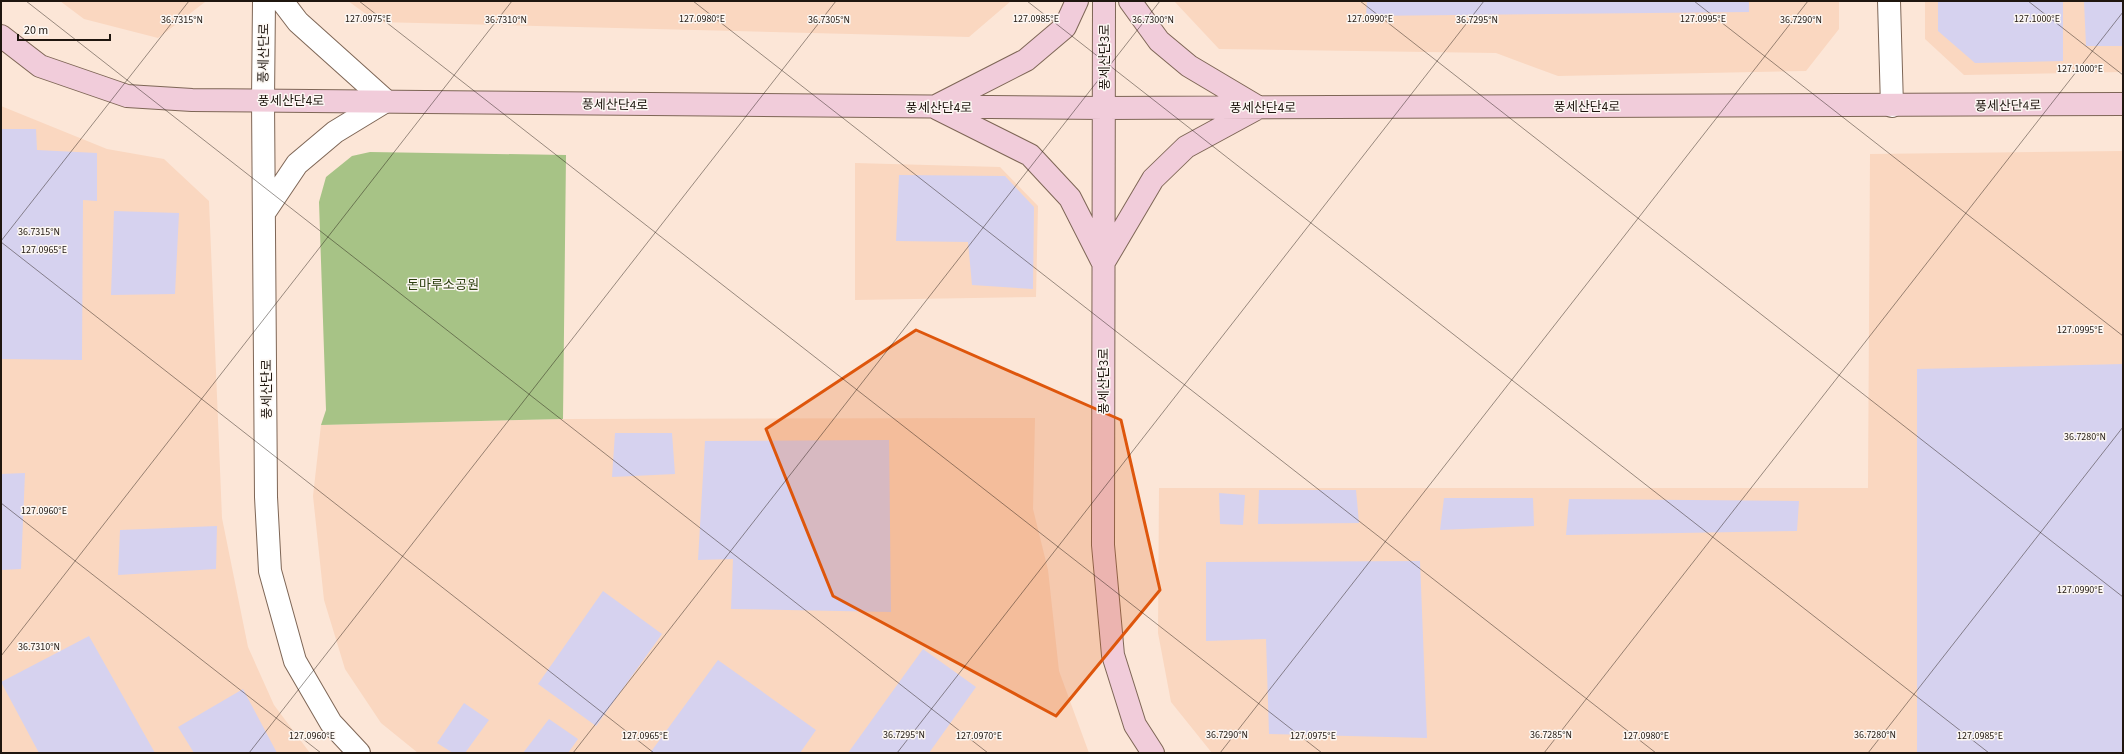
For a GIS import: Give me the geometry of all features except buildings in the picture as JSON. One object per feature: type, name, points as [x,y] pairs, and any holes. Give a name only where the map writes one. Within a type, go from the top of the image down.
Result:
[{"type":"street","name":"풍세산단로","points":[[264,1],[263,100],[266,497],[270,571],[295,660],[330,723],[359,753]]},
{"type":"street","points":[[264,213],[297,164],[335,132],[386,101],[298,22],[282,1]]},
{"type":"street","points":[[934,107],[1026,60],[1065,27],[1077,1]]},
{"type":"street","name":"풍세산단3로","points":[[1104,1],[1103,545],[1113,655],[1135,725],[1152,753]]},
{"type":"street","points":[[1130,1],[1159,41],[1189,66],[1259,107]]},
{"type":"street","points":[[1890,1],[1892,106]]},
{"type":"street","name":"풍세산단4로","points":[[1,36],[40,66],[127,96],[192,100],[1104,108],[2123,104]]},
{"type":"street","points":[[934,107],[1030,155],[1070,198],[1103,263]]},
{"type":"street","points":[[1103,263],[1153,179],[1186,147],[1259,107]]},
{"type":"highlighted area","points":[[916,330],[1121,420],[1160,590],[1056,716],[833,596],[766,429]]},
{"type":"shaded area","points":[[60,1],[205,2],[158,38],[84,19]]},
{"type":"shaded area","points":[[348,1],[1011,1],[969,37],[377,22]]},
{"type":"shaded area","points":[[1174,1],[1839,1],[1839,29],[1806,71],[1558,76],[1496,53],[1219,49]]},
{"type":"shaded area","points":[[1925,1],[2123,1],[2123,72],[1964,75],[1925,39]]},
{"type":"shaded area","points":[[1,106],[107,149],[164,159],[209,201],[222,518],[248,647],[274,705],[310,753],[1,753]]},
{"type":"shaded area","points":[[2123,151],[2123,753],[1212,753],[1171,702],[1158,633],[1159,488],[1868,488],[1870,154]]},
{"type":"shaded area","points":[[855,163],[1000,167],[1038,206],[1036,297],[855,300]]},
{"type":"shaded area","points":[[1035,418],[1033,509],[1048,570],[1059,671],[1089,753],[418,753],[381,723],[345,669],[324,600],[313,496],[321,425],[563,419]]},
{"type":"green space","name":"돈마루소공원","points":[[370,152],[566,155],[563,419],[321,425],[326,410],[319,202],[326,177],[352,156]]}]
